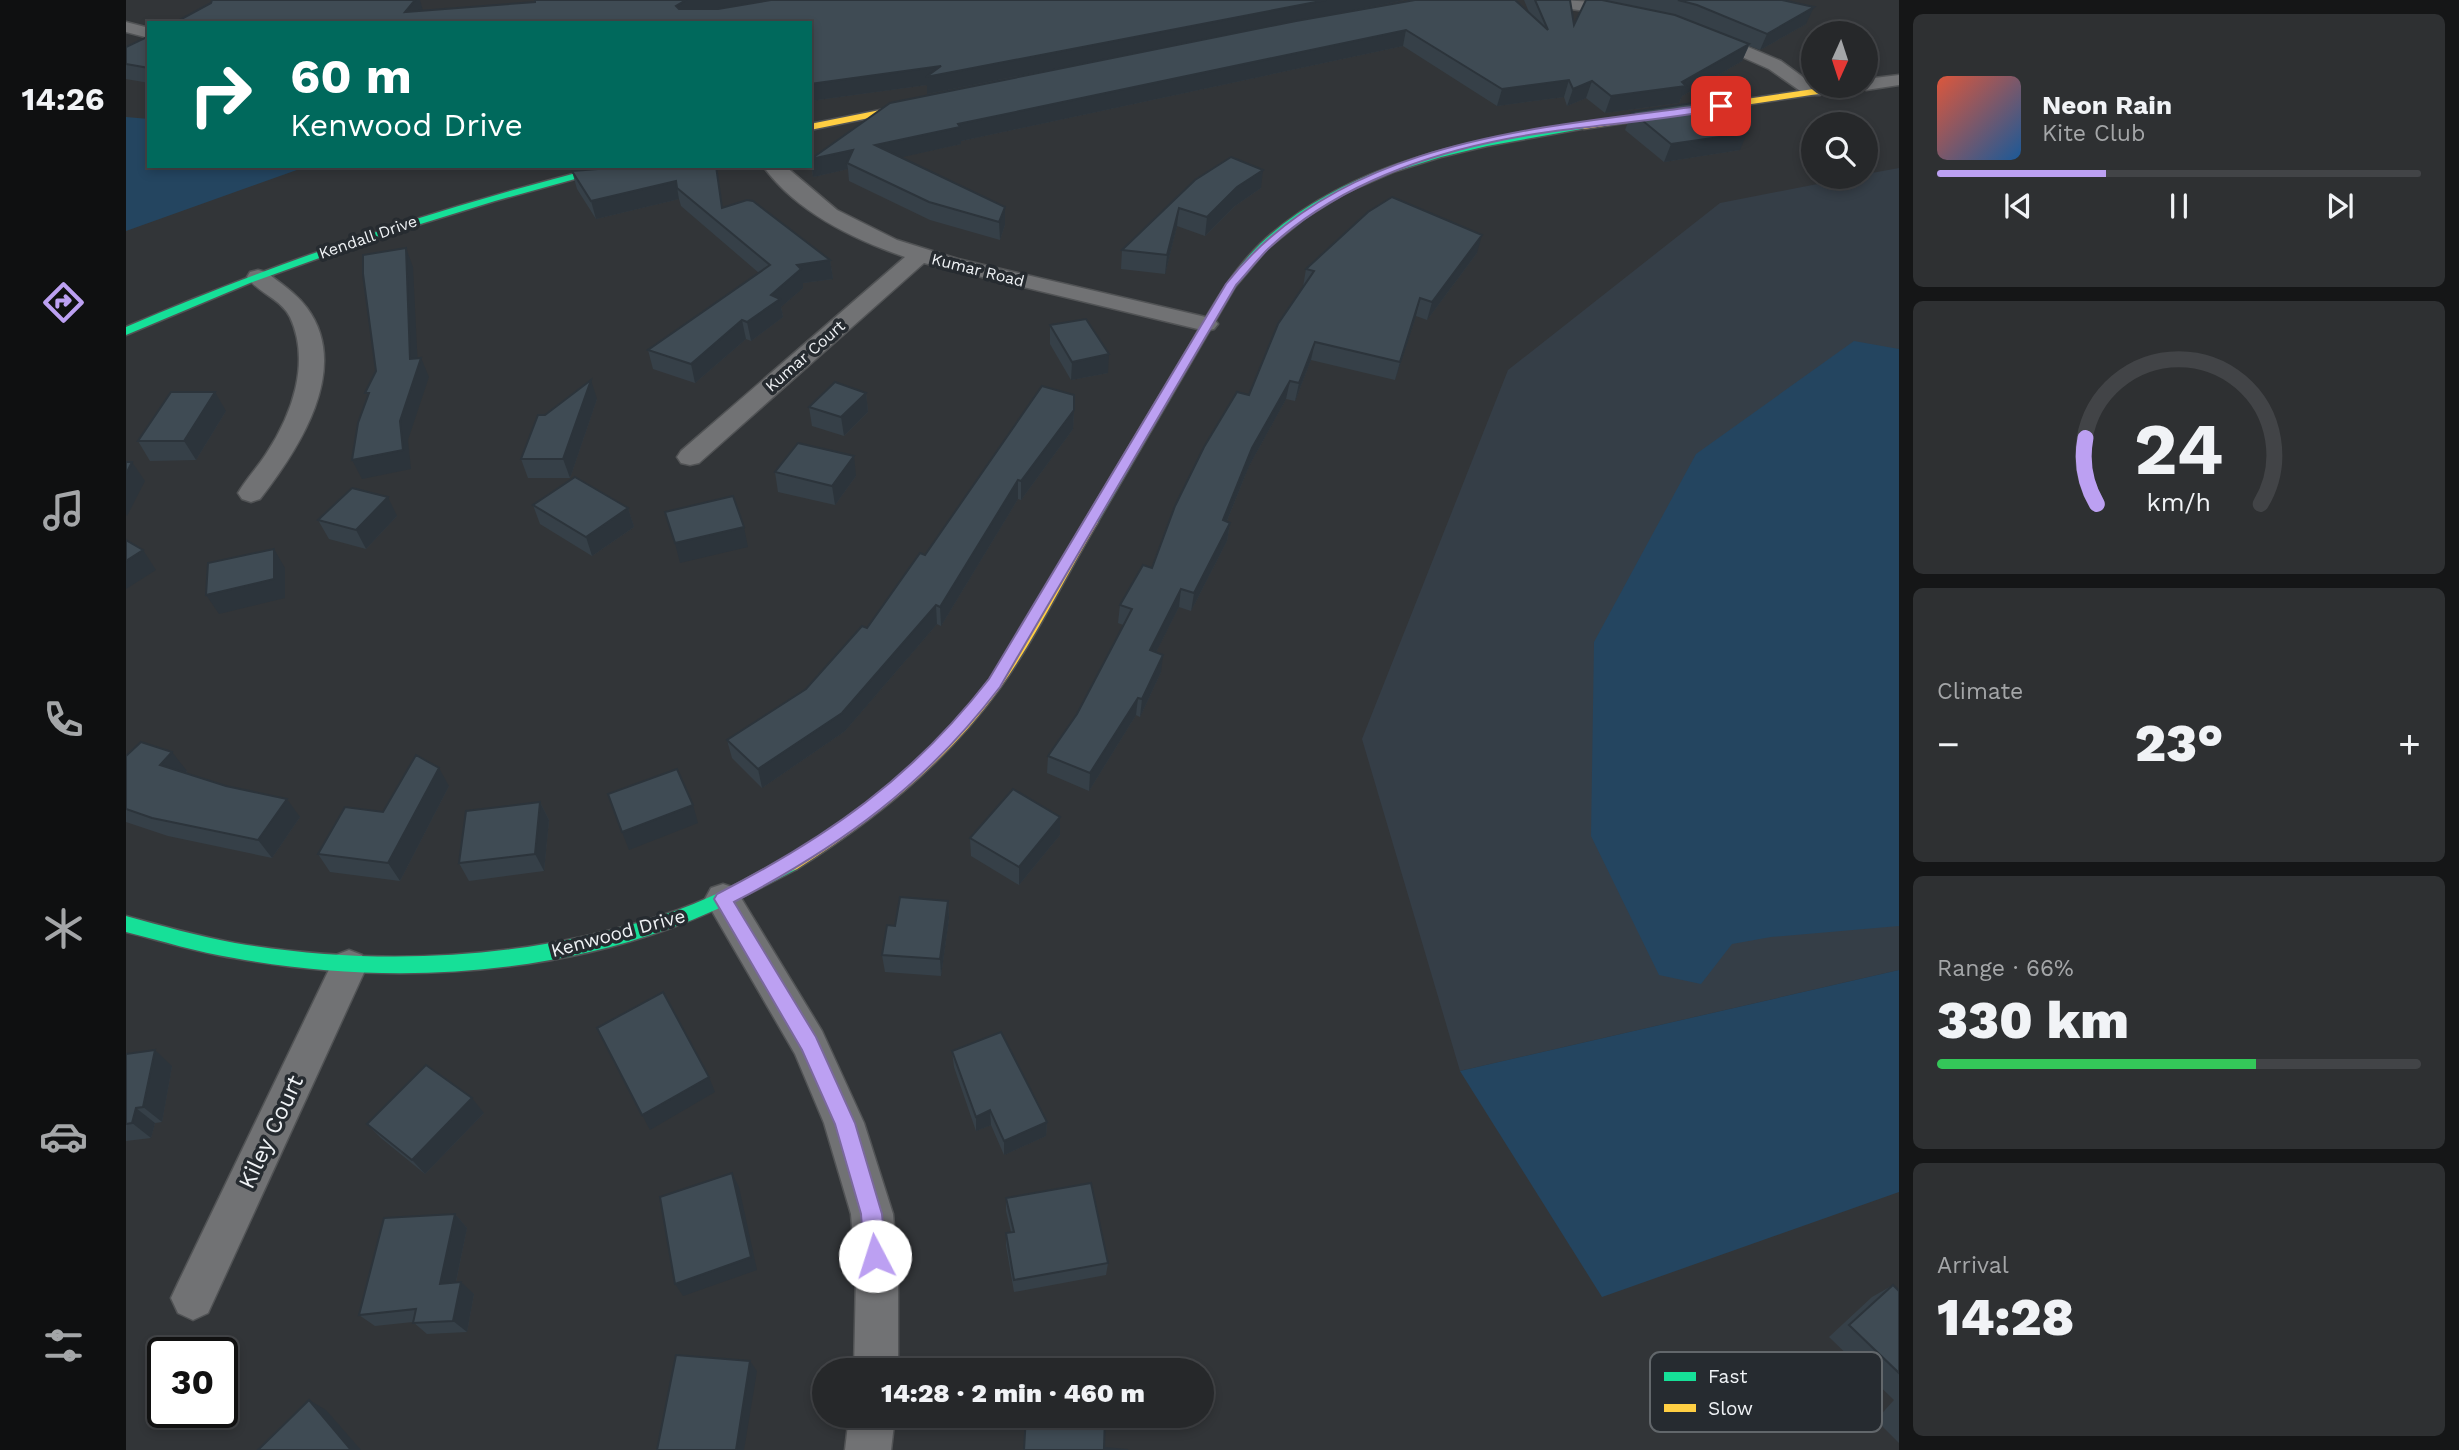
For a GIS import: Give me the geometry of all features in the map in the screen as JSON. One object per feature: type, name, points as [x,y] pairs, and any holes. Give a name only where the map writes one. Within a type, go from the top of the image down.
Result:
[{"type":"street","points":[[1540,0],[1639,13]]},
{"type":"street","points":[[126,27],[147,32]]},
{"type":"street","points":[[1694,30],[1766,60],[1801,83]]},
{"type":"street","points":[[1878,83],[1899,80]]},
{"type":"street","name":"Kenwood Drive","points":[[126,924],[245,952],[349,966],[433,967],[520,958],[590,944],[664,924],[723,899],[783,868],[851,825],[919,770],[965,722],[995,683],[1232,284],[1264,248],[1296,221],[1329,199],[1406,163],[1494,138],[1801,93]]},
{"type":"street","points":[[812,127],[945,100]]},
{"type":"street","name":"Kendall Drive","points":[[126,331],[258,277],[422,218],[610,168]]},
{"type":"street","name":"Kumar Road","points":[[775,168],[826,214],[885,244],[920,256],[1206,324]]},
{"type":"street","name":"Kumar Court","points":[[690,457],[920,256]]},
{"type":"street","points":[[251,492],[288,441],[303,407],[311,374],[309,340],[300,314],[258,277]]},
{"type":"street","points":[[723,899],[809,1044],[845,1123],[872,1214],[877,1276],[876,1358]]},
{"type":"street","name":"Kiley Court","points":[[193,1298],[349,966]]},
{"type":"street","points":[[868,1450],[871,1428]]},
{"type":"shaded area","points":[[126,117],[147,119],[147,168],[302,168],[126,231]]},
{"type":"shaded area","points":[[1899,168],[1899,970],[1460,1071],[1362,739],[1508,370],[1720,203],[1801,187],[1878,189],[1878,172]]},
{"type":"shaded area","points":[[1854,341],[1899,349],[1899,926],[1771,937],[1732,944],[1701,984],[1659,975],[1591,836],[1594,642],[1696,454]]},
{"type":"shaded area","points":[[1899,970],[1899,1192],[1602,1297],[1460,1071]]},
{"type":"building","points":[[212,0],[415,0],[405,12],[535,0],[686,0],[676,6],[679,9],[718,9],[771,0],[1326,0],[926,77],[941,66],[812,84],[812,21],[178,21]]},
{"type":"building","points":[[1415,0],[1515,0],[1548,30],[1535,0],[1570,0],[1574,25],[1586,0],[1602,0],[1675,15],[1749,44],[1682,82],[1686,86],[1611,96],[1592,81],[1573,89],[1569,80],[1502,89],[1406,30],[958,124],[960,127],[875,145],[1005,207],[999,222],[929,202],[847,163],[853,150],[812,159],[890,103],[1296,21]]},
{"type":"building","points":[[1678,0],[1782,0],[1814,7],[1767,34],[1697,5]]},
{"type":"building","points":[[147,37],[147,68],[126,64],[126,47]]},
{"type":"building","points":[[1707,101],[1747,133],[1671,144],[1632,112]]},
{"type":"building","points":[[1231,157],[1263,170],[1237,187],[1207,217],[1179,208],[1167,255],[1122,250],[1195,180]]},
{"type":"building","points":[[611,168],[716,168],[722,208],[747,200],[753,201],[830,260],[797,265],[801,269],[771,295],[780,299],[747,322],[742,320],[691,364],[648,350],[770,265],[677,188],[676,181],[591,201],[572,171]]},
{"type":"building","points":[[1392,197],[1482,235],[1432,302],[1420,298],[1400,362],[1315,342],[1299,383],[1290,381],[1252,448],[1223,520],[1230,523],[1194,593],[1181,589],[1150,650],[1163,655],[1142,699],[1138,698],[1090,773],[1048,756],[1077,714],[1132,609],[1120,605],[1143,565],[1152,568],[1175,506],[1204,447],[1237,392],[1249,395],[1278,324],[1314,271],[1306,269],[1368,212]]},
{"type":"building","points":[[406,248],[410,359],[421,358],[400,421],[403,450],[352,460],[358,423],[369,393],[365,393],[376,371],[363,274],[363,255]]},
{"type":"building","points":[[1086,319],[1109,354],[1072,362],[1050,325]]},
{"type":"building","points":[[591,380],[563,459],[521,459],[538,415],[545,415]]},
{"type":"building","points":[[835,382],[866,393],[841,417],[809,407]]},
{"type":"building","points":[[1042,386],[1074,395],[1074,410],[1021,481],[1018,480],[940,607],[936,605],[842,713],[758,769],[727,740],[806,689],[862,626],[867,628],[920,553],[925,555]]},
{"type":"building","points":[[171,392],[215,392],[184,441],[138,441]]},
{"type":"building","points":[[798,443],[854,456],[832,486],[775,472]]},
{"type":"building","points":[[126,462],[132,462],[126,474]]},
{"type":"building","points":[[575,477],[628,508],[586,537],[533,505]]},
{"type":"building","points":[[352,488],[388,497],[356,530],[318,520]]},
{"type":"building","points":[[733,496],[744,527],[675,543],[665,512]]},
{"type":"building","points":[[126,540],[143,550],[126,561]]},
{"type":"building","points":[[274,549],[274,579],[206,595],[208,563]]},
{"type":"building","points":[[141,742],[172,752],[160,765],[226,786],[287,799],[258,840],[152,818],[126,809],[126,756]]},
{"type":"building","points":[[416,755],[439,768],[388,863],[318,854],[345,807],[383,812]]},
{"type":"building","points":[[677,769],[693,805],[622,832],[608,794]]},
{"type":"building","points":[[1013,789],[1060,817],[1019,867],[970,838]]},
{"type":"building","points":[[540,802],[535,854],[459,863],[466,811]]},
{"type":"building","points":[[900,897],[948,901],[940,959],[882,955],[887,925],[895,926]]},
{"type":"building","points":[[663,992],[709,1077],[642,1115],[597,1028]]},
{"type":"building","points":[[1001,1032],[1047,1122],[1004,1141],[990,1110],[976,1117],[952,1051]]},
{"type":"building","points":[[155,1050],[143,1107],[136,1108],[132,1123],[126,1124],[126,1054]]},
{"type":"building","points":[[426,1065],[472,1098],[412,1160],[367,1124]]},
{"type":"building","points":[[732,1173],[751,1257],[675,1284],[660,1197]]},
{"type":"building","points":[[1091,1183],[1108,1263],[1014,1280],[1006,1233],[1014,1232],[1006,1198]]},
{"type":"building","points":[[455,1214],[440,1284],[461,1282],[453,1321],[413,1323],[416,1309],[359,1315],[384,1218]]},
{"type":"building","points":[[1893,1285],[1899,1291],[1899,1373],[1882,1357],[1882,1352],[1877,1352],[1849,1325]]},
{"type":"building","points":[[676,1355],[750,1361],[736,1450],[657,1450]]},
{"type":"building","points":[[309,1400],[351,1450],[258,1450]]},
{"type":"building","points":[[1025,1428],[1105,1428],[1104,1448],[1128,1450],[1024,1450]]},
{"type":"traffic: fast","points":[[1091,522],[1231,285],[1263,247],[1301,215],[1344,190],[1390,170],[1487,143],[1584,126]]},
{"type":"traffic: fast","points":[[126,331],[246,281],[368,237],[491,199],[609,168]]},
{"type":"traffic: fast","points":[[126,924],[250,953],[389,965],[459,963],[529,955],[597,942],[664,922],[729,897],[791,864]]},
{"type":"traffic: slow","points":[[1584,126],[1801,93]]},
{"type":"traffic: slow","points":[[812,127],[925,104]]},
{"type":"traffic: slow","points":[[791,864],[875,806],[954,734],[1009,663],[1091,522]]},
{"type":"route","points":[[875,1256],[872,1214],[845,1123],[809,1044],[723,899],[783,868],[851,825],[919,770],[965,722],[995,683],[1232,284],[1264,248],[1296,221],[1329,199],[1367,180],[1406,163],[1449,149],[1494,138],[1721,106]]}]
